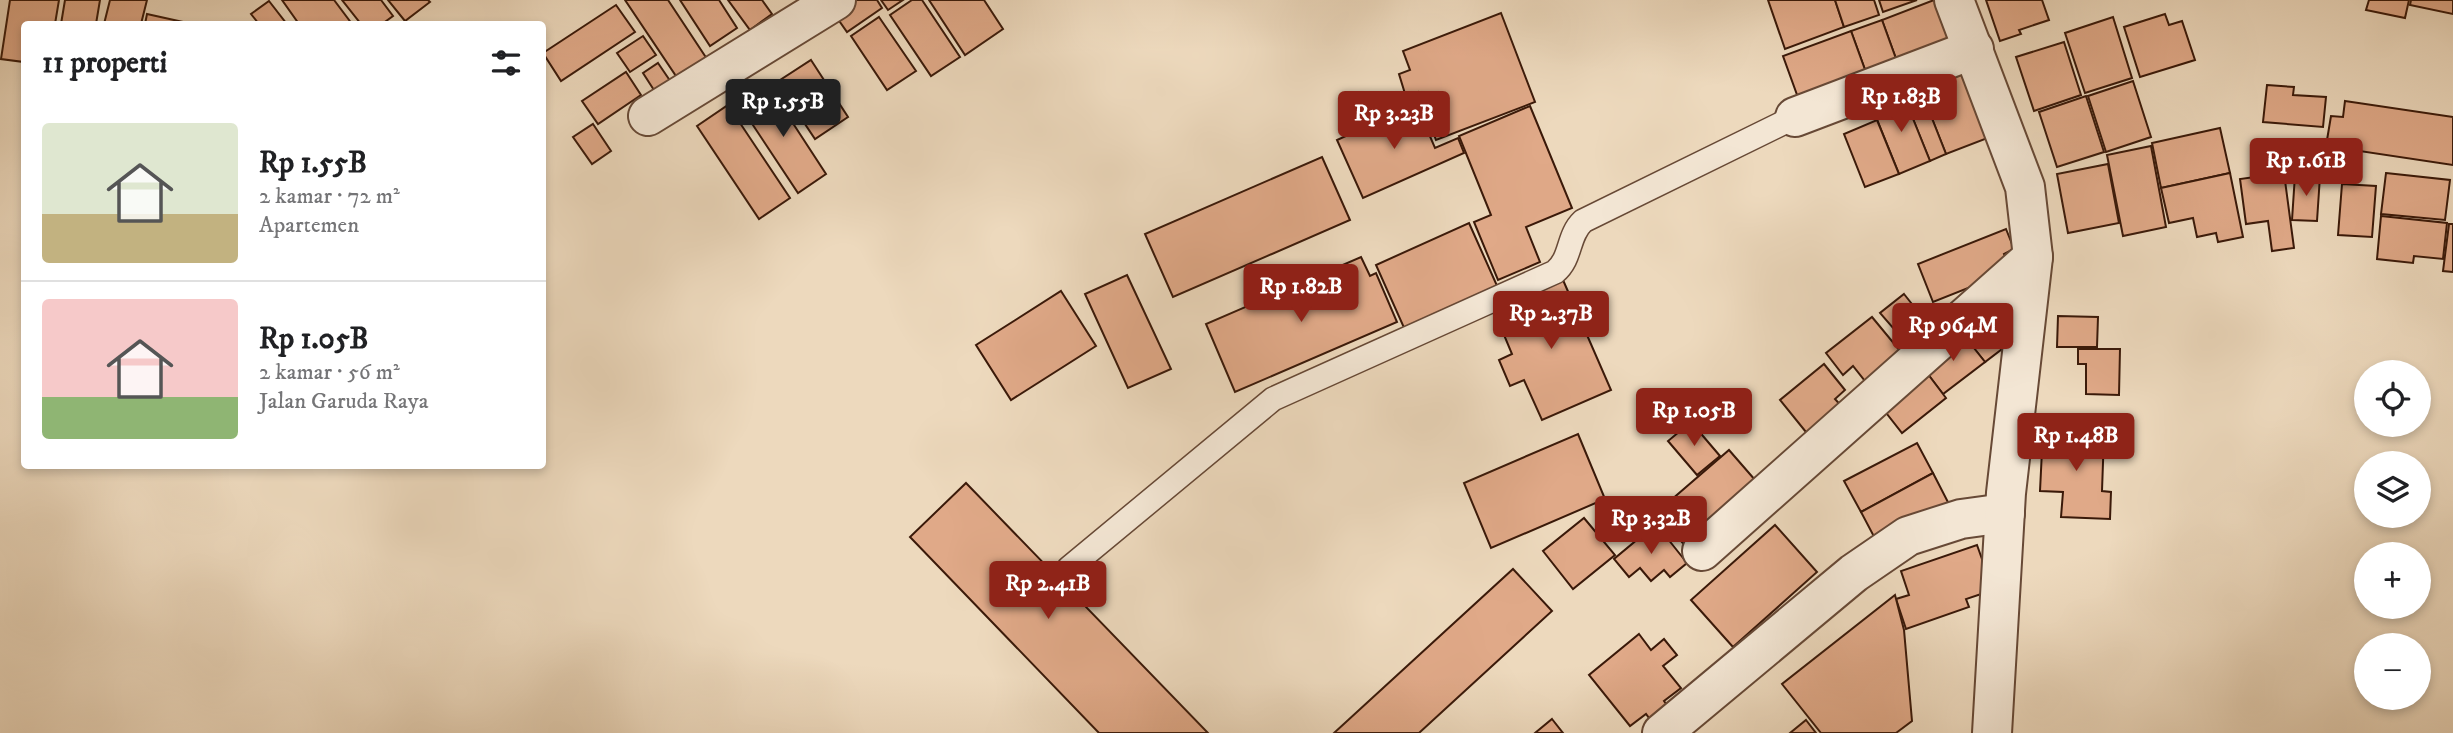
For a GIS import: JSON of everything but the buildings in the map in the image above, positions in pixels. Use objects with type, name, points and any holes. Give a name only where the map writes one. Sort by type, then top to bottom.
[{"type":"street","points":[[648,116],[836,0]]},
{"type":"street","points":[[1954,0],[2025,187],[2033,257],[2005,513],[1993,733]]},
{"type":"street","points":[[1795,117],[1974,49]]},
{"type":"street","points":[[1702,551],[2033,257]]},
{"type":"street","points":[[1662,733],[1854,573],[1908,536],[1961,519],[2005,513]]},
{"type":"lane","points":[[1069,568],[1273,399],[1555,272],[1563,266],[1575,228],[1583,221],[1795,117]]}]
